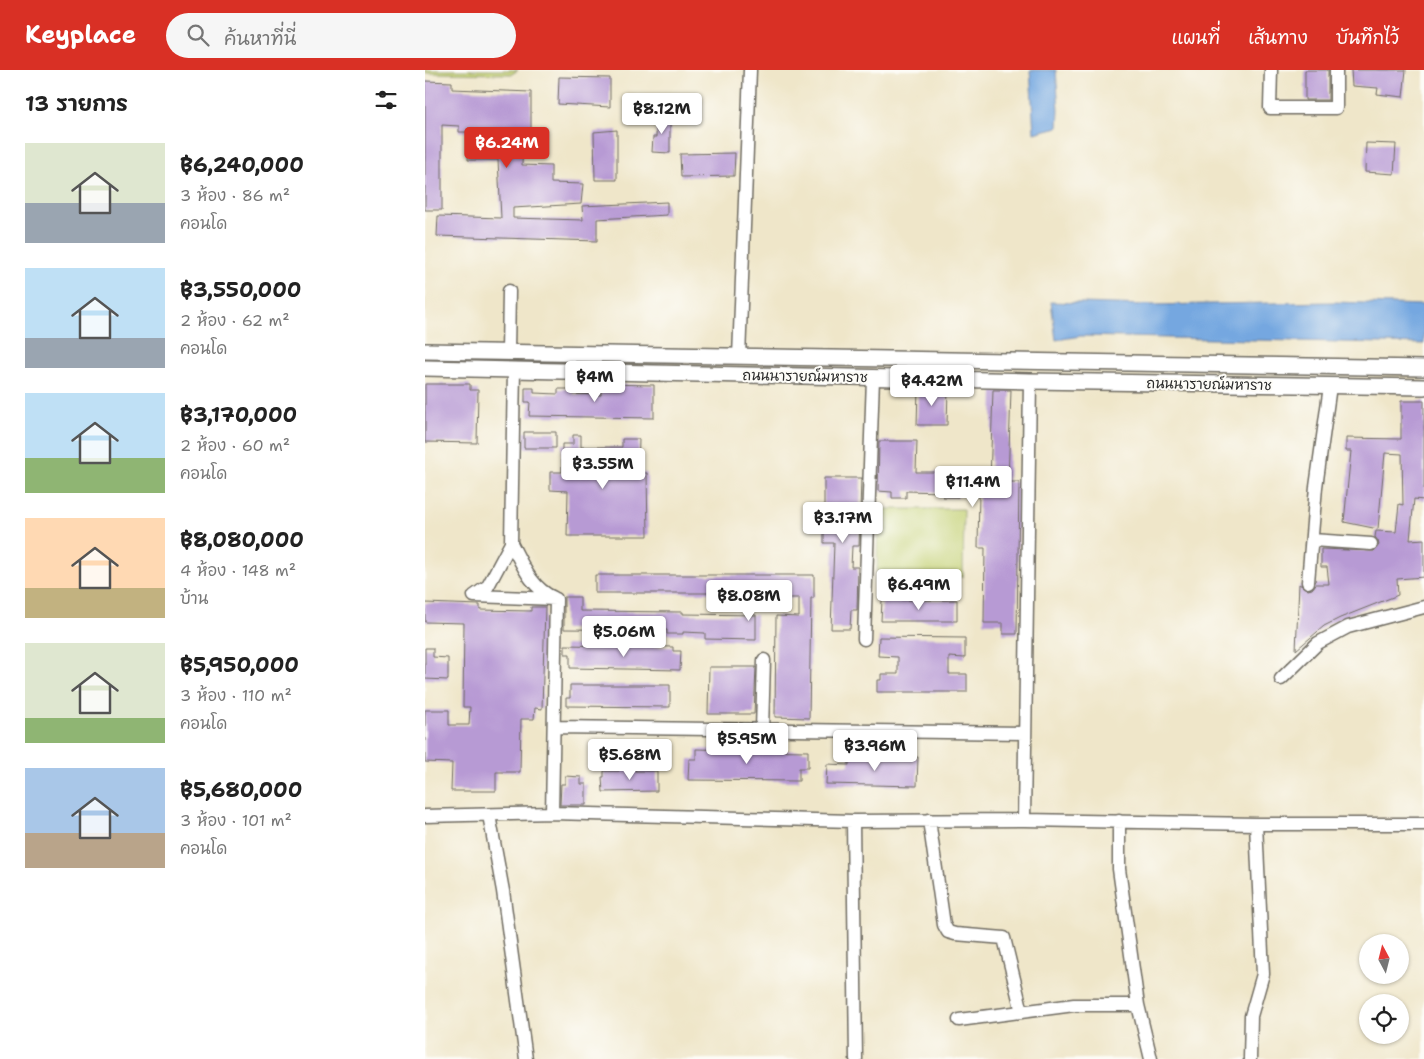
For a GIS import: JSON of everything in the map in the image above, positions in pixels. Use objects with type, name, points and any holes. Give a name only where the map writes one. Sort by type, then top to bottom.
[{"type":"main road","name":"ถนนนารายณ์มหาราช","points":[[425,351],[1424,368]]},
{"type":"main road","name":"ถนนนารายณ์มหาราช","points":[[425,368],[1424,387]]},
{"type":"street","points":[[739,357],[749,70]]},
{"type":"street","points":[[1271,70],[1270,108],[1336,108],[1336,70]]},
{"type":"street","points":[[508,353],[509,292]]},
{"type":"street","points":[[514,370],[511,543],[488,586],[474,596],[556,599]]},
{"type":"street","points":[[864,639],[873,378]]},
{"type":"street","points":[[1024,820],[1030,381]]},
{"type":"street","points":[[1308,582],[1316,487],[1331,386]]},
{"type":"street","points":[[1312,540],[1371,544]]},
{"type":"street","points":[[511,543],[533,584],[544,594],[556,599]]},
{"type":"street","points":[[552,813],[556,599]]},
{"type":"street","points":[[1281,679],[1318,643],[1348,627],[1424,607]]},
{"type":"street","points":[[763,730],[764,660]]},
{"type":"street","points":[[554,727],[1024,733]]},
{"type":"street","points":[[425,816],[552,813],[853,821],[1024,820],[1255,824],[1424,824]]},
{"type":"street","points":[[489,815],[503,891],[526,1059]]},
{"type":"street","points":[[929,820],[943,925],[948,932],[955,934],[1004,938],[1022,1012]]},
{"type":"street","points":[[853,821],[856,1059]]},
{"type":"street","points":[[1119,822],[1119,869],[1138,1005],[1151,1059]]},
{"type":"street","points":[[1251,1059],[1251,1016],[1263,974],[1255,824]]},
{"type":"street","points":[[959,1020],[1074,1005],[1138,1005]]},
{"type":"green space","points":[[425,70],[518,70],[512,74],[425,73]]},
{"type":"green space","points":[[878,509],[964,509],[963,577],[877,576]]},
{"type":"water","points":[[1030,70],[1056,70],[1059,110],[1058,127],[1034,133]]},
{"type":"water","points":[[1051,302],[1146,305],[1334,302],[1424,305],[1424,344],[1081,336],[1056,340]]},
{"type":"building","points":[[1305,70],[1328,70],[1328,100],[1305,100]]},
{"type":"building","points":[[1351,70],[1406,70],[1403,97],[1377,94],[1378,88],[1352,86]]},
{"type":"building","points":[[559,77],[610,78],[610,107],[558,104]]},
{"type":"building","points":[[425,81],[452,82],[452,89],[531,92],[531,134],[523,134],[522,165],[551,166],[551,183],[583,184],[581,204],[513,208],[513,218],[583,220],[582,206],[667,202],[667,215],[597,219],[597,241],[437,236],[438,216],[501,218],[498,160],[468,160],[469,132],[459,132],[459,126],[442,125],[442,210],[425,210]]},
{"type":"building","points":[[657,115],[670,116],[670,153],[652,152],[653,137],[656,137]]},
{"type":"building","points":[[617,130],[617,180],[595,180],[594,132]]},
{"type":"building","points":[[1366,143],[1396,144],[1394,174],[1365,172]]},
{"type":"building","points":[[735,153],[734,176],[681,177],[680,154]]},
{"type":"building","points":[[425,384],[470,384],[470,390],[478,390],[477,443],[425,442]]},
{"type":"building","points":[[601,384],[654,385],[654,418],[529,416],[530,402],[525,402],[525,388],[534,388],[534,393],[558,394],[558,389],[573,389],[573,394],[601,395]]},
{"type":"building","points":[[918,388],[948,389],[947,425],[917,425]]},
{"type":"building","points":[[993,390],[1011,390],[1008,482],[1019,482],[1017,634],[1003,634],[1003,623],[984,623],[985,548],[978,548],[979,492],[958,492],[958,497],[943,497],[943,492],[906,491],[906,498],[892,498],[892,492],[878,491],[879,441],[917,441],[916,472],[975,472],[975,481],[990,481]]},
{"type":"building","points":[[1401,401],[1424,401],[1424,500],[1414,499],[1410,540],[1424,539],[1424,577],[1397,579],[1398,595],[1324,626],[1296,650],[1299,584],[1308,590],[1312,589],[1316,584],[1329,584],[1327,567],[1321,567],[1321,549],[1374,551],[1379,545],[1375,537],[1376,531],[1396,532],[1399,504],[1403,505],[1402,454],[1385,453],[1378,529],[1344,522],[1351,451],[1346,451],[1346,438],[1401,439]]},
{"type":"building","points":[[524,432],[556,432],[556,448],[524,448]]},
{"type":"building","points":[[573,435],[581,435],[581,447],[622,447],[622,439],[639,439],[638,473],[647,473],[648,536],[567,536],[568,491],[550,490],[550,472],[562,472],[562,444],[573,444]]},
{"type":"building","points":[[824,478],[861,478],[859,546],[852,546],[851,567],[858,567],[857,610],[851,610],[850,629],[831,629],[834,543],[824,543]]},
{"type":"building","points":[[595,575],[814,575],[814,598],[811,598],[809,718],[775,717],[776,616],[799,617],[799,598],[780,598],[780,593],[595,593]]},
{"type":"building","points":[[564,597],[580,597],[580,611],[756,615],[756,640],[705,639],[705,633],[683,632],[683,634],[667,634],[667,630],[564,629]]},
{"type":"building","points":[[882,600],[957,600],[957,621],[881,621]]},
{"type":"building","points":[[425,603],[480,605],[480,610],[531,611],[531,607],[545,607],[542,709],[535,708],[534,719],[521,719],[520,772],[496,772],[496,791],[451,791],[452,763],[425,762],[425,710],[449,710],[449,725],[469,725],[470,707],[463,707],[464,623],[425,622]]},
{"type":"building","points":[[879,637],[965,638],[965,658],[949,657],[949,674],[967,674],[967,692],[877,692],[877,680],[881,680],[881,674],[898,674],[898,657],[878,656]]},
{"type":"building","points":[[565,645],[673,647],[673,651],[681,651],[680,670],[570,668],[570,654],[565,654]]},
{"type":"building","points":[[425,648],[433,648],[433,657],[448,658],[448,680],[425,679]]},
{"type":"building","points":[[709,667],[756,667],[754,714],[708,714]]},
{"type":"building","points":[[570,685],[670,685],[670,707],[566,706],[566,698],[570,698]]},
{"type":"building","points":[[732,740],[743,740],[743,750],[808,751],[808,768],[799,768],[799,781],[688,780],[689,759],[696,759],[696,749],[732,750]]},
{"type":"building","points":[[849,756],[918,757],[917,786],[826,784],[827,764],[849,765]]},
{"type":"building","points":[[635,766],[635,771],[657,771],[657,791],[603,792],[602,777],[604,777],[604,771],[619,771],[619,767]]},
{"type":"building","points":[[565,776],[581,777],[581,784],[586,784],[586,805],[560,805],[561,784],[565,784]]}]
